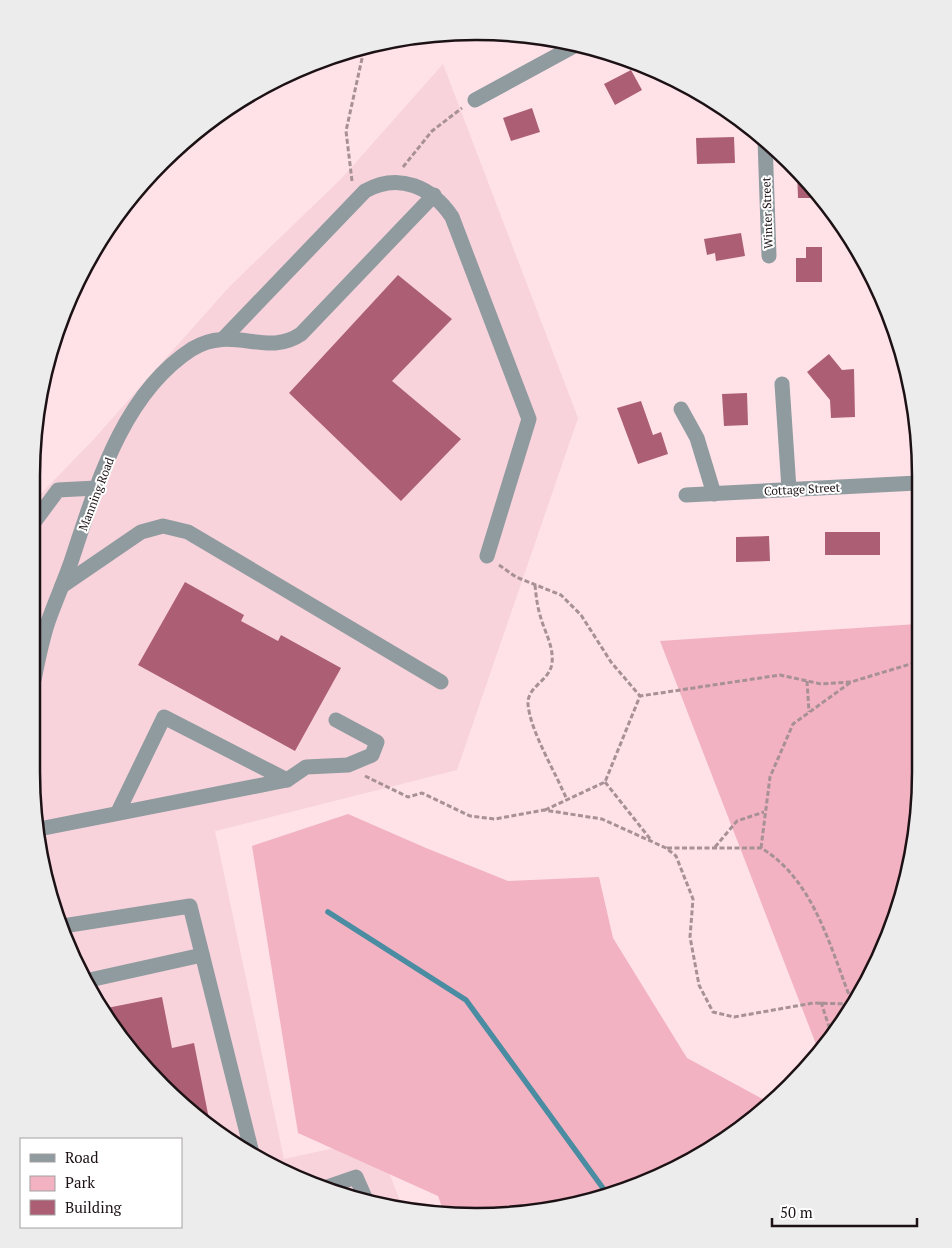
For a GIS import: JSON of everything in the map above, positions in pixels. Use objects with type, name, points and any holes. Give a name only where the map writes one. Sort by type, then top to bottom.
[{"type":"street","points":[[475,100],[568,50]]},
{"type":"street","name":"Winter Street","points":[[765,150],[769,256]]},
{"type":"street","points":[[224,338],[354,201],[377,184],[392,181],[416,186],[434,195],[452,217],[530,418],[487,556]]},
{"type":"street","points":[[224,338],[274,344],[293,340],[434,195]]},
{"type":"street","name":"Manning Road","points":[[40,660],[48,623],[96,488],[129,419],[148,389],[177,360],[193,349],[224,338]]},
{"type":"street","points":[[782,384],[789,489]]},
{"type":"street","points":[[682,409],[697,438],[714,494]]},
{"type":"street","name":"Cottage Street","points":[[686,495],[912,483]]},
{"type":"street","points":[[40,514],[58,490],[96,488]]},
{"type":"street","points":[[62,586],[141,532],[162,526],[188,532],[441,682]]},
{"type":"street","points":[[118,812],[164,717],[287,780]]},
{"type":"street","points":[[44,829],[118,812],[287,780],[306,767],[348,765],[372,755],[376,742],[336,720]]},
{"type":"street","points":[[68,925],[190,906],[250,1145]]},
{"type":"street","points":[[92,979],[202,955]]},
{"type":"street","points":[[334,1184],[356,1177],[363,1193]]},
{"type":"path","points":[[354,201],[346,131],[363,55]]},
{"type":"path","points":[[392,181],[432,131],[452,113]]},
{"type":"path","points":[[487,556],[516,577],[561,595],[581,615],[611,662],[640,696]]},
{"type":"path","points":[[535,585],[540,614],[551,649],[552,664],[547,678],[532,690],[528,703],[536,735],[556,773],[567,800]]},
{"type":"path","points":[[640,696],[780,675],[821,684],[851,682],[912,664]]},
{"type":"path","points":[[807,681],[809,712]]},
{"type":"path","points":[[761,848],[764,812],[770,777],[793,724],[851,682]]},
{"type":"path","points":[[348,765],[408,797],[422,793],[470,816],[495,819],[544,810],[605,782],[640,696]]},
{"type":"path","points":[[605,782],[652,841]]},
{"type":"path","points":[[544,810],[602,819],[652,841],[676,856],[694,899],[690,938],[699,985],[713,1012],[734,1017],[821,1002],[845,1004]]},
{"type":"path","points":[[715,847],[737,821],[764,812]]},
{"type":"path","points":[[666,848],[761,848],[786,869],[806,894],[823,926],[850,997]]},
{"type":"path","points":[[821,1002],[829,1027]]},
{"type":"shaded area","points":[[443,64],[578,418],[457,770],[215,831],[284,1159],[376,1139],[400,1201],[336,1185],[309,1175],[258,1150],[234,1135],[189,1100],[148,1059],[113,1014],[98,990],[73,939],[63,912],[48,857],[41,801],[40,495],[93,440],[230,286],[342,178]]},
{"type":"green space","points":[[912,624],[912,772],[911,801],[904,857],[889,912],[867,965],[839,1014],[816,1044],[660,641]]},
{"type":"green space","points":[[348,814],[508,881],[599,877],[613,938],[687,1058],[764,1099],[718,1135],[694,1150],[643,1175],[616,1185],[561,1200],[533,1204],[476,1208],[442,1206],[438,1196],[298,1133],[252,846]]},
{"type":"building","points":[[631,70],[642,90],[615,105],[604,84]]},
{"type":"building","points":[[532,108],[540,132],[511,141],[503,118]]},
{"type":"building","points":[[734,137],[735,163],[697,164],[696,138]]},
{"type":"building","points":[[797,182],[811,198],[798,198]]},
{"type":"building","points":[[741,233],[745,256],[716,261],[715,253],[707,255],[704,239]]},
{"type":"building","points":[[806,247],[822,247],[822,282],[796,282],[796,258],[806,258]]},
{"type":"building","points":[[398,275],[452,319],[392,381],[461,439],[401,501],[289,393]]},
{"type":"building","points":[[829,354],[842,370],[854,369],[855,417],[831,418],[830,400],[807,372]]},
{"type":"building","points":[[747,393],[748,425],[724,426],[722,394]]},
{"type":"building","points":[[641,401],[653,435],[661,432],[668,454],[638,464],[617,408]]},
{"type":"building","points":[[825,532],[880,532],[880,555],[825,555]]},
{"type":"building","points":[[769,536],[770,561],[736,562],[736,537]]},
{"type":"building","points":[[185,582],[244,615],[241,621],[278,641],[281,635],[341,668],[295,751],[138,665]]},
{"type":"building","points":[[162,997],[172,1048],[194,1043],[208,1116],[189,1100],[148,1059],[109,1008]]},
{"type":"waterway","points":[[328,912],[466,1000],[603,1189]]}]
